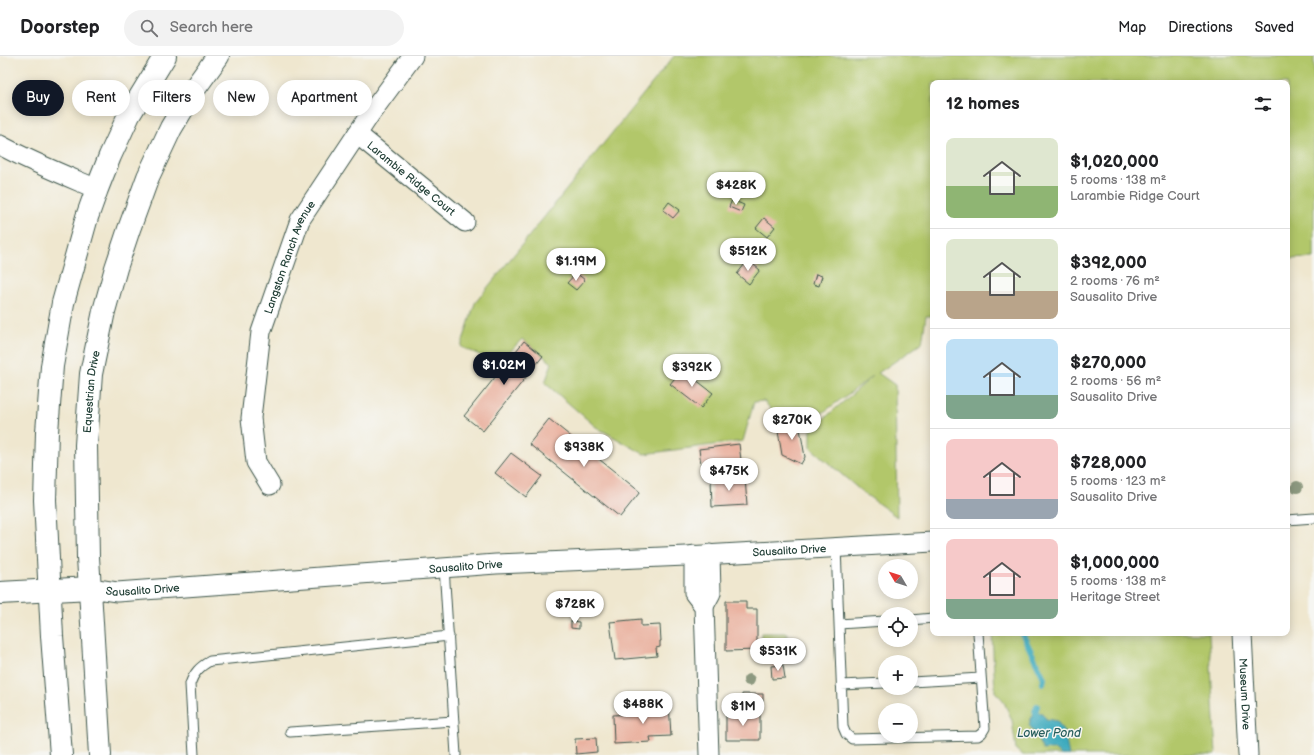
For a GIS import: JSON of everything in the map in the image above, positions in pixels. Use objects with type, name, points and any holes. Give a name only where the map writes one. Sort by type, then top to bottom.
[{"type":"street","points":[[61,755],[52,636],[51,590],[45,500],[47,432],[52,366],[63,304],[85,224],[97,189],[110,156],[130,115],[165,56]]},
{"type":"street","name":"Equestrian Drive","points":[[100,755],[87,550],[86,445],[91,374],[104,311],[116,268],[148,177],[171,128],[195,88],[218,56]]},
{"type":"street","name":"Langston Ranch Avenue","points":[[270,485],[256,462],[251,418],[261,332],[300,220],[357,134],[413,56]]},
{"type":"street","name":"Larambie Ridge Court","points":[[357,134],[465,222]]},
{"type":"street","points":[[0,144],[20,156],[97,189]]},
{"type":"street","name":"Sausalito Drive","points":[[0,593],[90,588],[117,592],[444,567],[930,542]]},
{"type":"street","points":[[702,554],[694,594],[704,606],[709,755]]},
{"type":"street","name":"Museum Drive","points":[[1242,636],[1248,755]]},
{"type":"lane","points":[[1290,520],[1314,518]]},
{"type":"lane","points":[[836,547],[843,727],[846,734],[852,739],[978,736],[982,734],[985,728],[978,636]]},
{"type":"lane","points":[[444,567],[456,755]]},
{"type":"lane","points":[[918,619],[930,618]]},
{"type":"lane","points":[[839,624],[878,621]]},
{"type":"lane","points":[[194,755],[190,684],[194,674],[200,666],[210,661],[449,636]]},
{"type":"lane","points":[[918,682],[981,678]]},
{"type":"lane","points":[[841,685],[878,683]]},
{"type":"lane","points":[[290,732],[454,720]]},
{"type":"green space","points":[[674,56],[1314,56],[1314,258],[1290,259],[1290,80],[930,80],[930,316],[926,316],[922,343],[878,373],[895,385],[897,517],[861,491],[811,448],[811,430],[873,376],[803,427],[793,413],[773,412],[764,401],[754,402],[743,441],[644,454],[596,427],[545,383],[552,363],[522,339],[499,363],[461,347],[475,303]]},
{"type":"green space","points":[[761,633],[787,633],[787,648],[761,649]]},
{"type":"green space","points":[[992,636],[1209,636],[1216,755],[1023,755],[1016,750],[1012,720],[1003,700],[995,692]]},
{"type":"water","name":"Lower Pond","points":[[1035,712],[1042,713],[1046,719],[1057,721],[1064,732],[1069,755],[1061,755],[1053,749],[1043,750],[1029,725]]},
{"type":"building","points":[[732,200],[744,205],[741,212],[729,207]]},
{"type":"building","points":[[669,202],[680,210],[673,218],[663,210]]},
{"type":"building","points":[[764,218],[775,227],[767,237],[756,228]]},
{"type":"building","points":[[748,260],[760,270],[749,284],[737,274]]},
{"type":"building","points":[[576,273],[585,280],[576,290],[567,283]]},
{"type":"building","points":[[816,274],[822,276],[819,286],[813,284]]},
{"type":"building","points":[[524,341],[543,356],[483,431],[464,416]]},
{"type":"building","points":[[682,369],[713,393],[701,408],[670,384]]},
{"type":"building","points":[[793,417],[799,423],[805,457],[801,464],[782,455],[778,431]]},
{"type":"building","points":[[549,419],[640,492],[620,517],[529,444]]},
{"type":"building","points":[[739,444],[741,460],[701,465],[699,449]]},
{"type":"building","points":[[511,453],[542,476],[526,497],[495,473]]},
{"type":"building","points":[[745,477],[747,505],[712,507],[711,479]]},
{"type":"building","points":[[726,601],[746,601],[746,609],[757,609],[757,650],[726,651]]},
{"type":"building","points":[[641,619],[641,626],[660,625],[661,641],[660,647],[656,648],[657,656],[615,660],[610,622]]},
{"type":"building","points":[[571,621],[579,622],[579,629],[571,628]]},
{"type":"building","points":[[783,665],[785,678],[772,679],[771,666]]},
{"type":"building","points":[[742,694],[763,694],[763,701],[742,701]]},
{"type":"building","points":[[669,702],[671,736],[650,737],[651,742],[614,744],[613,715],[648,713],[647,703]]},
{"type":"building","points":[[726,714],[760,714],[760,740],[726,740]]},
{"type":"building","points":[[596,738],[597,752],[576,754],[575,739]]},
{"type":"waterway","points":[[1023,636],[1044,678],[1043,683]]},
{"type":"waterway","points":[[1037,706],[1035,712],[1040,718]]}]
